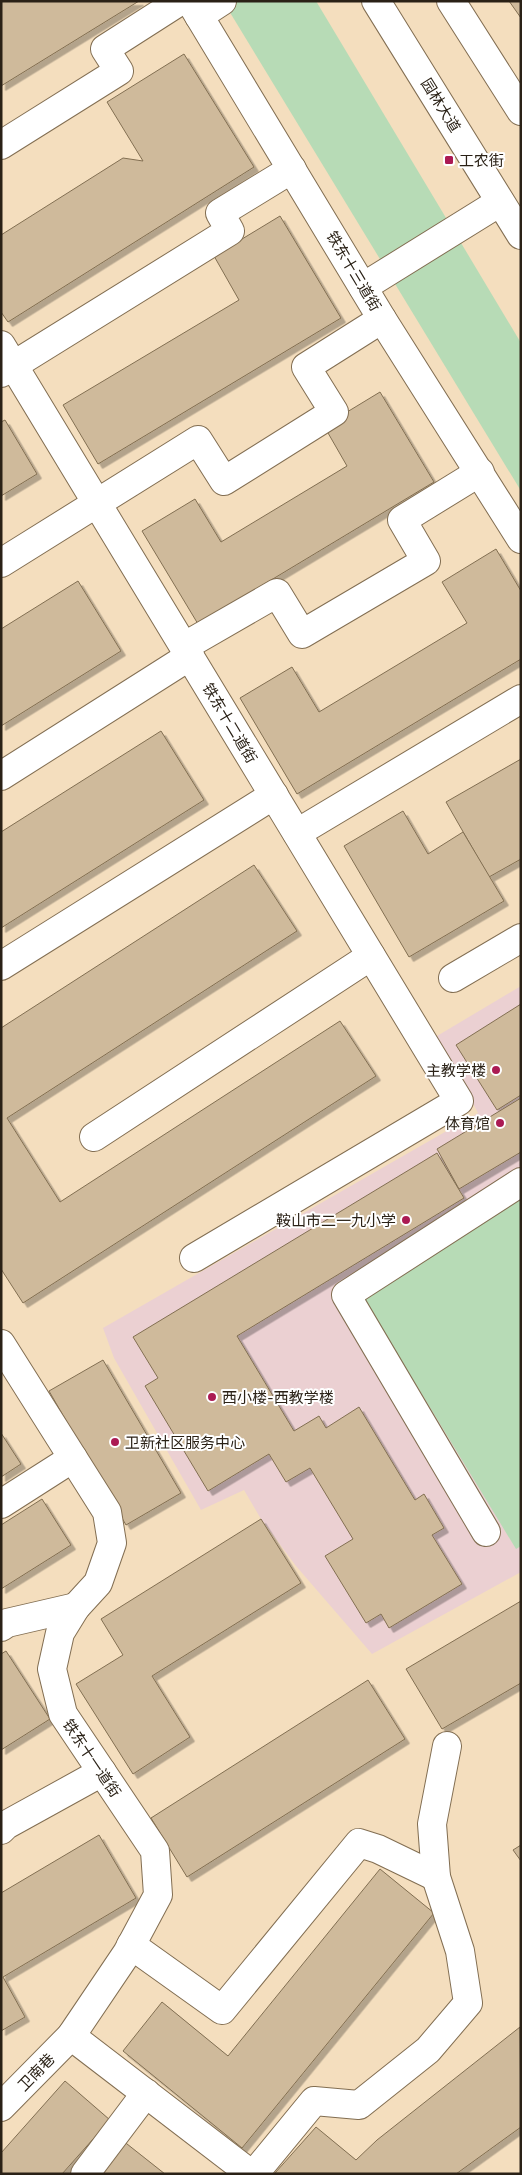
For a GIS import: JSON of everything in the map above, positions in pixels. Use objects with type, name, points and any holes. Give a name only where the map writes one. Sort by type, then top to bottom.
[{"type":"street","points":[[1,145],[119,71],[105,48],[190,6],[222,1]]},
{"type":"street","name":"园林大道","points":[[376,1],[521,235]]},
{"type":"street","points":[[451,1],[521,111]]},
{"type":"street","name":"铁东十三道街","points":[[190,6],[292,169],[382,319],[521,539]]},
{"type":"street","points":[[5,361],[230,231],[220,213],[292,169]]},
{"type":"street","points":[[363,287],[500,202]]},
{"type":"street","points":[[1,563],[198,440],[224,481],[334,412],[306,367],[382,319]]},
{"type":"street","name":"铁东十二道街","points":[[5,361],[97,503],[459,1101],[194,1258]]},
{"type":"street","points":[[1,776],[277,593],[302,634],[426,561],[402,520],[480,472]]},
{"type":"street","points":[[297,833],[521,699]]},
{"type":"street","points":[[1,966],[274,795]]},
{"type":"street","points":[[453,978],[521,938]]},
{"type":"street","points":[[94,1137],[371,956]]},
{"type":"street","points":[[486,1532],[346,1294],[521,1182]]},
{"type":"street","name":"铁东十一道街","points":[[1,1344],[107,1512],[112,1544],[98,1583],[76,1607],[60,1633],[52,1669],[63,1714],[155,1851],[158,1895],[131,1945],[71,2036]]},
{"type":"street","points":[[1,1504],[73,1458]]},
{"type":"street","points":[[1,1627],[7,1623],[76,1607]]},
{"type":"street","points":[[71,2036],[252,2174],[314,2101],[359,2105],[428,2050],[468,2003],[460,1950],[436,1877],[432,1824],[447,1746]]},
{"type":"street","points":[[1,1830],[6,1825],[102,1772]]},
{"type":"street","points":[[131,1945],[222,2010],[359,1843],[378,1849],[436,1877]]},
{"type":"street","name":"卫南巷","points":[[1,2107],[71,2036]]},
{"type":"street","points":[[85,2174],[146,2093]]},
{"type":"shaded area","name":"鞍山市二一九小学","points":[[521,986],[521,1572],[372,1654],[296,1566],[261,1519],[244,1490],[201,1510],[114,1358],[103,1328],[478,1113],[437,1036]]},
{"type":"green space","points":[[223,1],[316,1],[521,343],[521,491]]},
{"type":"green space","points":[[521,1194],[521,1546],[516,1549],[361,1294]]},
{"type":"building","points":[[1,1],[139,1],[1,86]]},
{"type":"building","points":[[509,1],[521,1],[521,18]]},
{"type":"building","points":[[184,54],[254,167],[8,322],[1,312],[1,235],[123,158],[143,161],[107,102]]},
{"type":"building","points":[[280,216],[341,318],[98,464],[63,405],[239,300],[214,256]]},
{"type":"building","points":[[380,392],[434,482],[198,624],[142,531],[195,499],[221,542],[347,466],[324,426]]},
{"type":"building","points":[[5,420],[37,474],[1,496],[1,422]]},
{"type":"building","points":[[496,549],[521,591],[521,659],[297,794],[240,698],[292,667],[319,712],[467,623],[442,582]]},
{"type":"building","points":[[78,581],[121,651],[1,726],[1,629]]},
{"type":"building","points":[[161,731],[204,800],[1,928],[1,832]]},
{"type":"building","points":[[521,759],[521,859],[489,877],[446,802]]},
{"type":"building","points":[[403,811],[428,854],[463,832],[504,901],[409,957],[344,846]]},
{"type":"building","points":[[254,865],[297,931],[7,1118],[60,1202],[340,1021],[376,1076],[23,1303],[1,1269],[1,1028]]},
{"type":"building","name":"主教学楼","points":[[521,1004],[521,1095],[497,1110],[456,1045]]},
{"type":"building","name":"体育馆","points":[[521,1098],[521,1152],[459,1189],[437,1149]]},
{"type":"building","name":"西小楼-西教学楼","points":[[437,1153],[464,1198],[237,1336],[294,1431],[319,1416],[326,1428],[359,1407],[415,1500],[424,1494],[444,1528],[432,1535],[462,1584],[389,1628],[381,1614],[366,1623],[325,1556],[353,1539],[310,1468],[286,1482],[269,1454],[208,1491],[145,1386],[158,1378],[133,1337]]},
{"type":"building","name":"卫新社区服务中心","points":[[103,1360],[181,1493],[126,1525],[49,1391]]},
{"type":"building","points":[[1,1433],[21,1464],[1,1477]]},
{"type":"building","points":[[42,1499],[71,1545],[1,1589],[1,1525]]},
{"type":"building","points":[[261,1519],[301,1583],[152,1676],[190,1737],[133,1774],[76,1684],[123,1655],[101,1619]]},
{"type":"building","points":[[521,1601],[521,1683],[442,1729],[406,1669]]},
{"type":"building","points":[[6,1651],[50,1719],[1,1750],[1,1654]]},
{"type":"building","points":[[368,1680],[405,1739],[187,1877],[151,1818]]},
{"type":"building","points":[[99,1835],[136,1898],[3,1977],[25,2017],[1,2031],[1,1893]]},
{"type":"building","points":[[521,1845],[521,1861],[513,1850]]},
{"type":"building","points":[[380,1869],[434,1913],[242,2148],[123,2051],[162,2002],[228,2056]]},
{"type":"building","points":[[520,2027],[521,2127],[456,2174],[275,2173],[316,2127],[356,2160],[377,2140]]},
{"type":"building","points":[[65,2081],[110,2120],[62,2174],[1,2174],[1,2153]]},
{"type":"building","points":[[122,2140],[165,2174],[96,2174]]},
{"type":"place","name":"工农街","points":[[449,160]]},
{"type":"place","name":"主教学楼","points":[[496,1070]]},
{"type":"place","name":"体育馆","points":[[500,1123]]},
{"type":"place","name":"鞍山市二一九小学","points":[[406,1220]]},
{"type":"place","name":"西小楼-西教学楼","points":[[212,1397]]},
{"type":"place","name":"卫新社区服务中心","points":[[115,1442]]}]
